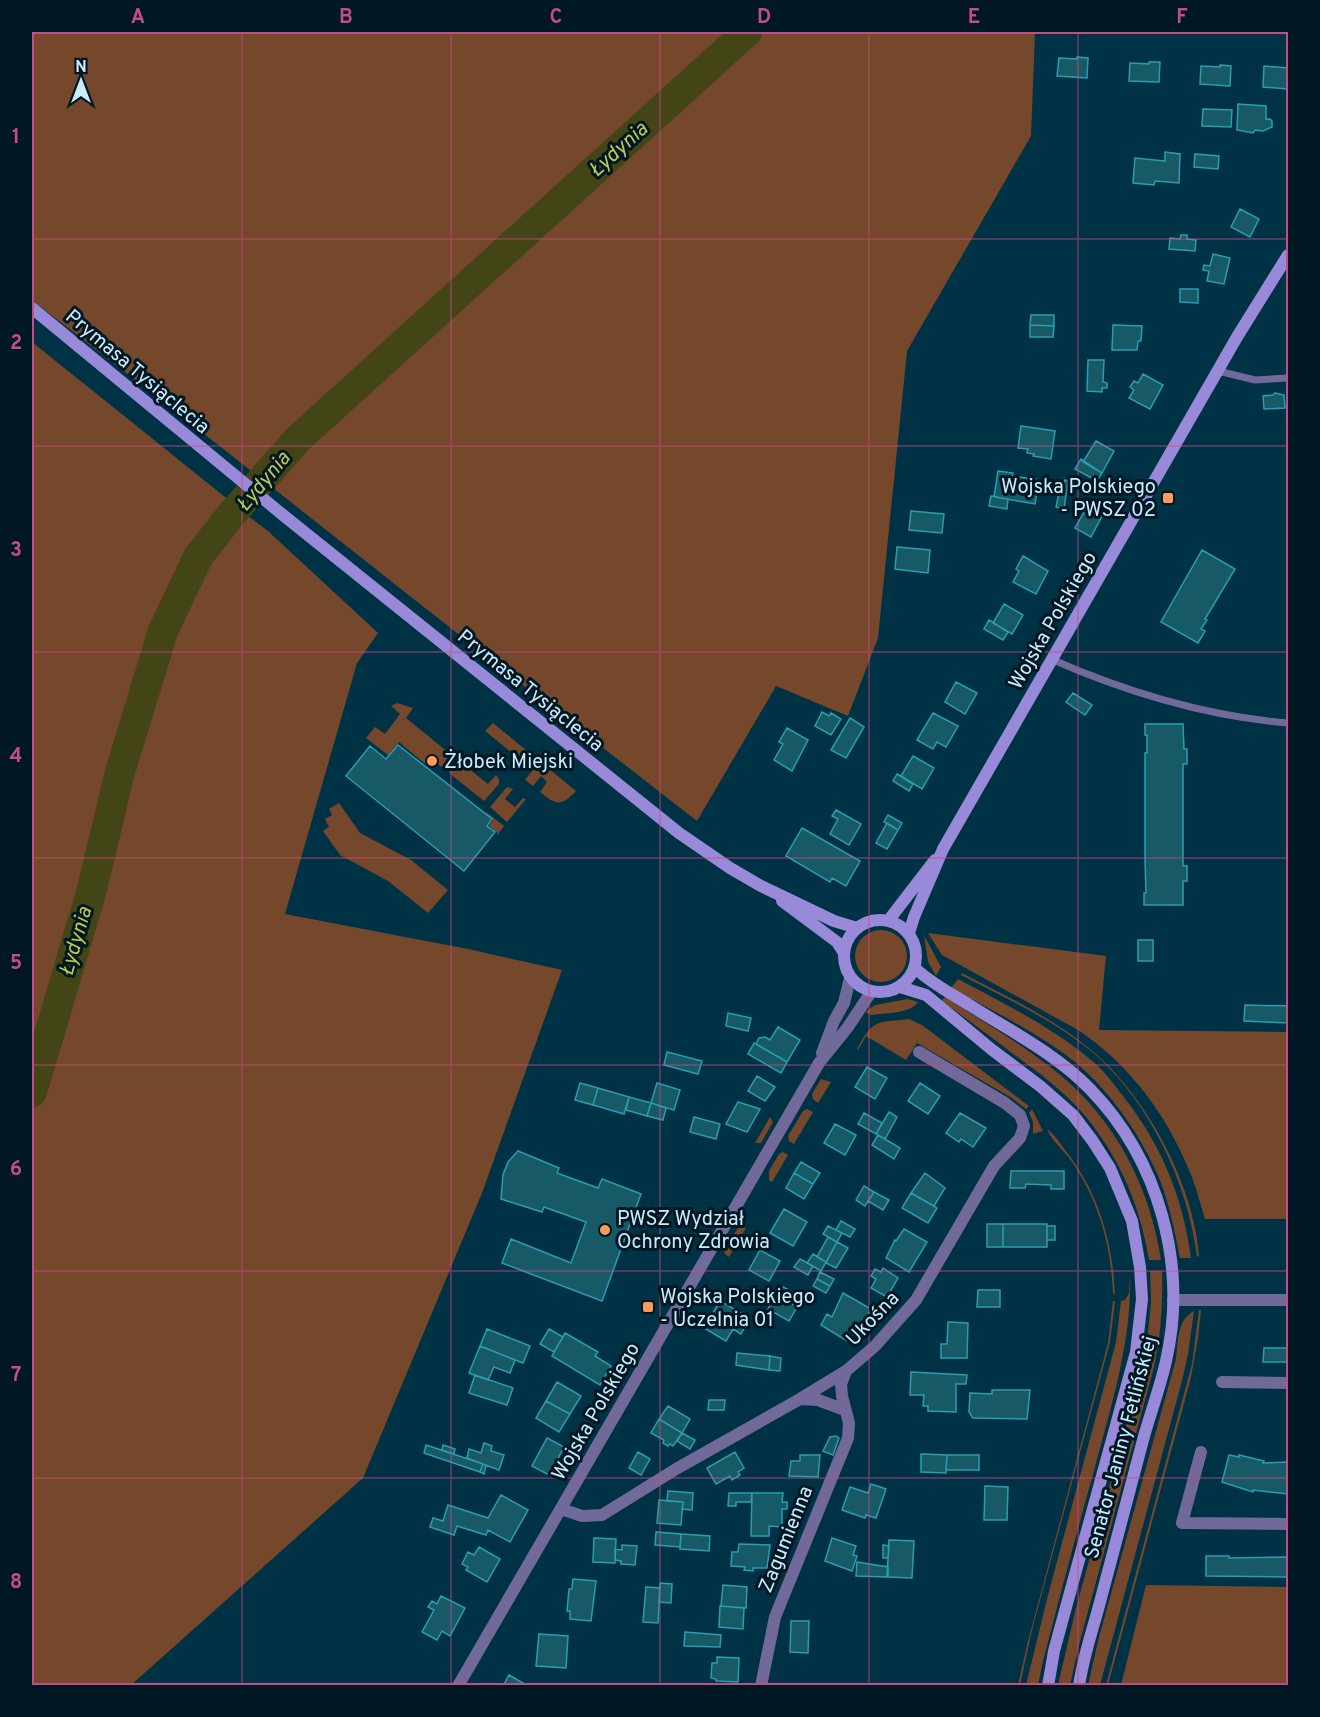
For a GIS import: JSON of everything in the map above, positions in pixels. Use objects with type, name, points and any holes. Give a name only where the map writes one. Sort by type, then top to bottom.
[{"type":"main road","name":"Wojska Polskiego","points":[[909,933],[943,849],[1237,337],[1288,255]]},
{"type":"main road","name":"Prymasa Tysiąclecia","points":[[32,308],[220,464],[670,827],[761,886],[834,921],[857,928]]},
{"type":"main road","name":"Wojska Polskiego","points":[[888,921],[943,849]]},
{"type":"main road","name":"Prymasa Tysiąclecia","points":[[761,886],[837,942],[844,953]]},
{"type":"main road","points":[[870,921],[888,921],[897,923],[909,933],[915,947],[915,968],[908,980],[900,987],[888,992],[871,992],[850,978],[845,966],[844,953],[848,939],[857,928],[870,921]]},
{"type":"main road","name":"Senator Janiny Fetlińskiej","points":[[915,968],[933,983],[1049,1055],[1073,1073],[1105,1106],[1138,1156],[1156,1195],[1168,1236],[1173,1300],[1166,1361],[1099,1604],[1079,1686]]},
{"type":"main road","name":"Senator Janiny Fetlińskiej","points":[[900,987],[926,995],[1073,1115],[1110,1168],[1126,1203],[1136,1240],[1142,1299],[1136,1352],[1054,1651],[1048,1686]]},
{"type":"street","name":"Wojska Polskiego","points":[[819,1063],[834,1020],[844,1003],[850,978]]},
{"type":"street","name":"Wojska Polskiego","points":[[458,1686],[819,1063],[848,1027],[871,992]]},
{"type":"street","name":"Ukośna","points":[[561,1509],[582,1515],[602,1515],[676,1468],[800,1399],[846,1371],[874,1346],[916,1300],[994,1166],[1020,1138],[1024,1126],[1020,1115],[1005,1103],[919,1052]]},
{"type":"street","points":[[1173,1300],[1288,1300]]},
{"type":"street","name":"Zagumienna","points":[[761,1686],[775,1617],[848,1438],[849,1423],[841,1384],[846,1371]]},
{"type":"street","points":[[1222,1382],[1288,1383]]},
{"type":"street","points":[[800,1399],[818,1400],[845,1410]]},
{"type":"street","points":[[1201,1452],[1182,1523],[1288,1524]]},
{"type":"lane","points":[[1218,371],[1255,380],[1288,378]]},
{"type":"lane","points":[[1052,659],[1092,677],[1173,704],[1255,720],[1288,723]]},
{"type":"shaded area","points":[[32,32],[1035,32],[1031,136],[907,351],[878,638],[848,716],[776,686],[697,821],[32,300]]},
{"type":"shaded area","points":[[32,342],[235,505],[230,515],[240,510],[268,531],[378,633],[357,663],[285,914],[468,949],[562,970],[482,1193],[363,1478],[131,1685],[32,1685]]},
{"type":"shaded area","points":[[397,703],[413,708],[406,718],[454,757],[445,769],[435,762],[430,768],[399,742],[389,756],[366,738],[375,727],[385,734],[400,714],[391,706]]},
{"type":"shaded area","points":[[493,723],[576,791],[562,802],[554,802],[540,792],[547,782],[541,776],[533,786],[525,780],[533,770],[485,731]]},
{"type":"shaded area","points":[[459,761],[488,784],[496,775],[499,779],[499,784],[484,801],[449,773]]},
{"type":"shaded area","points":[[507,787],[513,789],[505,799],[515,807],[523,798],[526,799],[507,822],[490,807]]},
{"type":"shaded area","points":[[339,803],[360,833],[411,860],[448,890],[428,913],[388,881],[340,855],[323,831],[329,827],[325,819],[332,815],[329,809]]},
{"type":"shaded area","points":[[486,812],[504,826],[497,835],[497,832],[489,826],[493,820]]},
{"type":"shaded area","points":[[881,930],[895,934],[903,942],[907,956],[903,970],[895,978],[881,982],[867,978],[859,970],[855,956],[859,942],[867,934]]},
{"type":"shaded area","points":[[928,933],[1106,956],[1099,1030],[1288,1032],[1288,1219],[1205,1219],[1194,1182],[1169,1129],[1144,1092],[1114,1058],[1078,1030],[942,955]]},
{"type":"shaded area","points":[[924,935],[941,967],[936,976],[928,962]]},
{"type":"shaded area","points":[[962,973],[1029,1008],[1076,1038],[1111,1069],[1130,1091],[1148,1116],[1164,1143],[1177,1171],[1188,1200],[1199,1256],[1197,1257],[1185,1200],[1175,1172],[1148,1118],[1131,1093],[1112,1071],[1076,1039],[1028,1010],[961,975]]},
{"type":"shaded area","points":[[958,979],[1059,1036],[1108,1076],[1137,1114],[1159,1152],[1176,1193],[1191,1258],[1180,1258],[1161,1183],[1134,1130],[1109,1096],[1066,1055],[1010,1020],[951,988]]},
{"type":"shaded area","points":[[945,997],[1046,1063],[1079,1092],[1097,1113],[1113,1134],[1139,1181],[1156,1233],[1161,1260],[1149,1260],[1130,1192],[1115,1160],[1088,1119],[1046,1079],[941,1001]]},
{"type":"shaded area","points":[[908,999],[918,1002],[909,1009],[897,1012],[871,1015],[865,1012],[875,1005]]},
{"type":"shaded area","points":[[909,1019],[922,1025],[1029,1106],[1026,1109],[1012,1098],[917,1043],[906,1060],[866,1036],[857,1049],[872,1027],[877,1024]]},
{"type":"shaded area","points":[[821,1079],[831,1082],[818,1103],[813,1099],[812,1094]]},
{"type":"shaded area","points":[[807,1109],[813,1112],[794,1144],[789,1141],[788,1136],[803,1111]]},
{"type":"shaded area","points":[[1032,1109],[1043,1131],[1033,1134],[1033,1122],[1029,1113]]},
{"type":"shaded area","points":[[770,1117],[773,1122],[761,1143],[755,1143]]},
{"type":"shaded area","points":[[1047,1129],[1077,1166],[1095,1200],[1111,1256],[1115,1295],[1107,1243],[1091,1196],[1075,1166]]},
{"type":"shaded area","points":[[783,1152],[788,1155],[772,1182],[769,1180],[769,1171],[779,1154]]},
{"type":"shaded area","points":[[738,1228],[746,1228],[729,1257],[724,1250]]},
{"type":"shaded area","points":[[1150,1271],[1162,1271],[1161,1319],[1154,1367],[1070,1685],[1058,1685],[1075,1612],[1146,1352],[1151,1302]]},
{"type":"shaded area","points":[[1130,1274],[1128,1323],[1114,1395],[1038,1685],[1026,1685],[1116,1342],[1121,1301],[1125,1300],[1129,1293]]},
{"type":"shaded area","points":[[1113,1301],[1115,1301],[1110,1342],[1032,1630],[1020,1685],[1018,1685],[1028,1641],[1108,1343]]},
{"type":"shaded area","points":[[1199,1310],[1201,1310],[1198,1338],[1191,1377],[1108,1685],[1106,1685],[1192,1364]]},
{"type":"shaded area","points":[[1194,1311],[1183,1377],[1100,1685],[1088,1685],[1099,1637],[1176,1359],[1179,1332],[1184,1320]]},
{"type":"shaded area","points":[[1146,1585],[1288,1587],[1288,1685],[1121,1685]]},
{"type":"building","points":[[1077,57],[1088,58],[1087,78],[1057,76],[1059,58],[1077,59]]},
{"type":"building","points":[[1149,62],[1160,62],[1159,82],[1129,81],[1130,63],[1149,64]]},
{"type":"building","points":[[1220,65],[1231,66],[1230,86],[1200,84],[1201,66],[1220,67]]},
{"type":"building","points":[[1264,66],[1288,68],[1288,89],[1263,87]]},
{"type":"building","points":[[1238,104],[1266,106],[1266,119],[1272,121],[1272,127],[1263,131],[1255,130],[1253,133],[1237,130]]},
{"type":"building","points":[[1203,109],[1232,110],[1231,127],[1202,126]]},
{"type":"building","points":[[1165,152],[1180,154],[1179,183],[1155,181],[1154,185],[1133,183],[1135,158],[1165,161]]},
{"type":"building","points":[[1195,154],[1219,156],[1218,169],[1194,167]]},
{"type":"building","points":[[1240,209],[1259,219],[1250,237],[1231,227]]},
{"type":"building","points":[[1181,235],[1187,235],[1187,239],[1196,240],[1195,251],[1169,249],[1170,238],[1180,239]]},
{"type":"building","points":[[1213,254],[1230,258],[1224,284],[1207,281],[1209,271],[1203,270],[1204,265],[1210,266]]},
{"type":"building","points":[[1180,289],[1198,289],[1198,303],[1180,302]]},
{"type":"building","points":[[1031,315],[1054,315],[1054,326],[1030,325]]},
{"type":"building","points":[[1030,325],[1054,326],[1053,337],[1030,337]]},
{"type":"building","points":[[1113,325],[1142,326],[1141,341],[1138,341],[1137,350],[1112,350]]},
{"type":"building","points":[[1088,360],[1104,360],[1103,382],[1107,383],[1107,388],[1102,388],[1102,392],[1087,391]]},
{"type":"building","points":[[1143,374],[1163,385],[1150,409],[1129,398],[1134,390],[1130,387],[1134,381],[1138,383]]},
{"type":"building","points":[[1275,393],[1284,395],[1285,408],[1264,409],[1263,396]]},
{"type":"building","points":[[1021,426],[1055,431],[1051,459],[1033,456],[1034,454],[1027,453],[1028,449],[1018,448]]},
{"type":"building","points":[[1096,441],[1114,451],[1102,473],[1083,462]]},
{"type":"building","points":[[1081,459],[1102,473],[1097,481],[1075,469]]},
{"type":"building","points":[[998,471],[1013,473],[1012,476],[1039,480],[1035,504],[994,497]]},
{"type":"building","points":[[1065,480],[1068,481],[1064,509],[1056,507],[1061,484],[1064,485]]},
{"type":"building","points":[[991,496],[1008,499],[1007,509],[989,506]]},
{"type":"building","points":[[1087,507],[1102,516],[1091,537],[1075,528]]},
{"type":"building","points":[[911,511],[944,514],[942,533],[909,530]]},
{"type":"building","points":[[897,547],[930,550],[928,573],[895,569]]},
{"type":"building","points":[[1202,550],[1235,569],[1205,619],[1207,620],[1201,629],[1205,631],[1198,643],[1161,622]]},
{"type":"building","points":[[1023,556],[1048,571],[1036,594],[1013,582],[1019,571],[1016,569]]},
{"type":"building","points":[[1004,604],[1023,615],[1012,634],[993,623]]},
{"type":"building","points":[[989,620],[1008,632],[1003,640],[984,629]]},
{"type":"building","points":[[956,682],[977,693],[965,714],[945,702]]},
{"type":"building","points":[[1073,693],[1092,705],[1085,715],[1066,702]]},
{"type":"building","points":[[822,712],[829,716],[831,713],[841,719],[831,735],[815,726]]},
{"type":"building","points":[[933,713],[958,726],[946,747],[937,742],[933,749],[917,740]]},
{"type":"building","points":[[850,718],[864,727],[846,758],[831,750]]},
{"type":"building","points":[[1145,724],[1183,724],[1187,764],[1183,764],[1183,866],[1187,866],[1187,881],[1183,881],[1183,905],[1144,905],[1144,893],[1146,893],[1145,753],[1147,753]]},
{"type":"building","points":[[787,728],[808,740],[792,771],[774,760],[783,744],[779,742]]},
{"type":"building","points":[[398,745],[492,819],[487,826],[495,832],[464,871],[346,776],[370,746],[386,759]]},
{"type":"building","points":[[913,756],[934,768],[922,789],[901,776]]},
{"type":"building","points":[[897,774],[913,784],[909,791],[893,781]]},
{"type":"building","points":[[836,810],[861,824],[849,845],[830,834],[838,819],[832,816]]},
{"type":"building","points":[[888,815],[902,823],[898,830],[884,822]]},
{"type":"building","points":[[887,823],[898,830],[887,849],[876,843]]},
{"type":"building","points":[[802,828],[860,861],[846,886],[832,878],[830,882],[786,856]]},
{"type":"building","points":[[1138,940],[1153,940],[1153,961],[1138,961]]},
{"type":"building","points":[[1245,1005],[1288,1006],[1288,1023],[1244,1021]]},
{"type":"building","points":[[728,1013],[751,1018],[748,1031],[726,1026]]},
{"type":"building","points":[[778,1027],[800,1040],[787,1062],[756,1044],[759,1038],[765,1037],[770,1040]]},
{"type":"building","points":[[754,1043],[787,1062],[781,1073],[748,1054]]},
{"type":"building","points":[[667,1052],[702,1061],[698,1074],[664,1065]]},
{"type":"building","points":[[867,1067],[887,1078],[875,1099],[855,1087]]},
{"type":"building","points":[[757,1076],[775,1087],[765,1101],[748,1091]]},
{"type":"building","points":[[580,1083],[598,1088],[593,1105],[575,1100]]},
{"type":"building","points":[[657,1083],[680,1090],[674,1110],[651,1103]]},
{"type":"building","points":[[920,1083],[940,1096],[928,1114],[908,1101]]},
{"type":"building","points":[[598,1088],[629,1097],[624,1114],[593,1105]]},
{"type":"building","points":[[629,1097],[651,1103],[647,1116],[626,1110]]},
{"type":"building","points":[[738,1102],[760,1109],[747,1132],[726,1124]]},
{"type":"building","points":[[651,1103],[666,1108],[663,1120],[647,1116]]},
{"type":"building","points":[[889,1112],[897,1117],[885,1139],[876,1134]]},
{"type":"building","points":[[864,1113],[882,1123],[876,1134],[858,1124]]},
{"type":"building","points":[[960,1113],[986,1128],[973,1147],[961,1139],[959,1142],[946,1133]]},
{"type":"building","points":[[694,1117],[720,1124],[716,1139],[690,1132]]},
{"type":"building","points":[[835,1124],[856,1135],[845,1155],[824,1143]]},
{"type":"building","points":[[878,1135],[900,1148],[894,1159],[872,1145]]},
{"type":"building","name":"PWSZ Wydział Ochrony Zdrowia","points":[[518,1151],[559,1168],[557,1173],[598,1188],[602,1179],[641,1194],[602,1301],[502,1263],[511,1239],[571,1263],[586,1222],[544,1207],[542,1212],[501,1199],[503,1175],[508,1162]]},
{"type":"building","points":[[801,1162],[820,1173],[813,1184],[794,1173]]},
{"type":"building","points":[[1011,1171],[1064,1171],[1064,1189],[1051,1189],[1051,1185],[1026,1184],[1025,1188],[1010,1188]]},
{"type":"building","points":[[794,1173],[813,1184],[804,1199],[786,1188]]},
{"type":"building","points":[[925,1173],[945,1188],[934,1206],[911,1193]]},
{"type":"building","points":[[864,1186],[874,1192],[865,1206],[856,1200]]},
{"type":"building","points":[[874,1192],[889,1200],[883,1210],[868,1201]]},
{"type":"building","points":[[911,1193],[937,1208],[928,1223],[902,1208]]},
{"type":"building","points":[[784,1209],[807,1222],[793,1246],[770,1233]]},
{"type":"building","points":[[841,1221],[855,1229],[850,1237],[836,1230]]},
{"type":"building","points":[[987,1224],[1003,1224],[1003,1247],[987,1247]]},
{"type":"building","points":[[1003,1224],[1047,1224],[1047,1247],[1003,1247]]},
{"type":"building","points":[[828,1226],[842,1233],[837,1242],[823,1234]]},
{"type":"building","points":[[1047,1226],[1055,1226],[1055,1240],[1047,1240]]},
{"type":"building","points":[[904,1229],[927,1242],[909,1272],[886,1258],[895,1240]]},
{"type":"building","points":[[828,1237],[837,1242],[826,1262],[817,1257]]},
{"type":"building","points":[[837,1242],[848,1248],[836,1268],[826,1263]]},
{"type":"building","points":[[760,1250],[780,1261],[769,1281],[749,1270]]},
{"type":"building","points":[[813,1254],[826,1262],[821,1271],[807,1263]]},
{"type":"building","points":[[800,1259],[813,1266],[808,1275],[794,1267]]},
{"type":"building","points":[[883,1268],[898,1278],[887,1297],[871,1288],[876,1279],[871,1276],[875,1269],[881,1272]]},
{"type":"building","points":[[820,1272],[834,1279],[830,1286],[817,1279]]},
{"type":"building","points":[[817,1279],[830,1286],[826,1293],[813,1286]]},
{"type":"building","points":[[783,1287],[804,1298],[798,1307],[778,1296]]},
{"type":"building","points":[[978,1290],[1000,1290],[1000,1307],[977,1307]]},
{"type":"building","points":[[843,1293],[871,1309],[864,1323],[862,1322],[847,1341],[821,1325],[827,1314],[832,1317]]},
{"type":"building","points":[[776,1295],[797,1307],[789,1321],[768,1309]]},
{"type":"building","points":[[720,1301],[750,1318],[741,1334],[733,1329],[726,1341],[704,1328]]},
{"type":"building","points":[[948,1322],[968,1323],[967,1358],[941,1358],[941,1344],[947,1344]]},
{"type":"building","points":[[487,1329],[530,1346],[523,1363],[480,1346]]},
{"type":"building","points":[[549,1329],[563,1337],[554,1352],[540,1344]]},
{"type":"building","points":[[565,1333],[598,1352],[595,1356],[611,1366],[600,1385],[552,1356]]},
{"type":"building","points":[[480,1346],[515,1360],[510,1373],[494,1367],[488,1380],[469,1373]]},
{"type":"building","points":[[1264,1348],[1288,1348],[1288,1362],[1263,1362]]},
{"type":"building","points":[[737,1353],[770,1356],[769,1370],[736,1365]]},
{"type":"building","points":[[770,1356],[781,1358],[780,1371],[769,1370]]},
{"type":"building","points":[[911,1372],[967,1375],[966,1384],[956,1384],[956,1412],[928,1411],[928,1406],[923,1406],[924,1395],[910,1395]]},
{"type":"building","points":[[475,1375],[513,1388],[507,1405],[469,1393]]},
{"type":"building","points":[[557,1382],[581,1396],[570,1414],[546,1401]]},
{"type":"building","points":[[992,1390],[1030,1390],[1027,1419],[973,1418],[969,1412],[970,1393],[992,1394]]},
{"type":"building","points":[[709,1400],[725,1400],[724,1410],[708,1410]]},
{"type":"building","points":[[546,1401],[570,1414],[559,1432],[536,1418]]},
{"type":"building","points":[[668,1406],[690,1419],[682,1433],[659,1419]]},
{"type":"building","points":[[659,1419],[682,1433],[673,1446],[670,1444],[668,1446],[663,1443],[664,1440],[651,1433]]},
{"type":"building","points":[[682,1433],[695,1440],[690,1449],[677,1441]]},
{"type":"building","points":[[830,1437],[839,1438],[833,1455],[823,1451]]},
{"type":"building","points":[[547,1438],[564,1447],[549,1475],[532,1466]]},
{"type":"building","points":[[484,1443],[492,1446],[491,1451],[504,1455],[499,1470],[467,1458],[469,1449],[481,1453]]},
{"type":"building","points":[[426,1445],[483,1464],[480,1472],[424,1453]]},
{"type":"building","points":[[443,1445],[455,1449],[454,1454],[442,1450]]},
{"type":"building","points":[[638,1452],[650,1459],[641,1475],[629,1468]]},
{"type":"building","points":[[735,1452],[744,1468],[738,1472],[740,1475],[732,1480],[730,1476],[716,1484],[707,1468]]},
{"type":"building","points":[[921,1454],[947,1455],[946,1473],[921,1472]]},
{"type":"building","points":[[800,1455],[820,1455],[818,1477],[789,1476],[791,1461],[800,1461]]},
{"type":"building","points":[[947,1455],[979,1455],[979,1470],[946,1470]]},
{"type":"building","points":[[1229,1455],[1239,1457],[1239,1455],[1264,1461],[1263,1463],[1288,1462],[1288,1494],[1253,1490],[1253,1492],[1222,1482]]},
{"type":"building","points":[[483,1464],[486,1465],[484,1474],[480,1472]]},
{"type":"building","points":[[871,1484],[886,1489],[876,1518],[866,1515],[865,1518],[842,1510],[850,1487],[868,1493]]},
{"type":"building","points":[[985,1486],[1008,1487],[1007,1520],[984,1520]]},
{"type":"building","points":[[668,1491],[693,1493],[692,1510],[682,1509],[683,1502],[667,1501]]},
{"type":"building","points":[[729,1493],[752,1493],[751,1502],[736,1502],[736,1506],[728,1506]]},
{"type":"building","points":[[752,1493],[783,1493],[782,1502],[787,1502],[787,1509],[782,1509],[782,1527],[769,1526],[769,1536],[751,1536]]},
{"type":"building","points":[[501,1495],[528,1510],[510,1542],[488,1530],[486,1535],[457,1526],[454,1535],[430,1527],[433,1518],[443,1521],[448,1505],[488,1518]]},
{"type":"building","points":[[659,1500],[683,1502],[681,1525],[657,1523]]},
{"type":"building","points":[[656,1532],[681,1534],[680,1547],[655,1545]]},
{"type":"building","points":[[681,1534],[710,1536],[709,1551],[680,1549]]},
{"type":"building","points":[[594,1538],[616,1539],[615,1563],[593,1562]]},
{"type":"building","points":[[832,1538],[856,1546],[853,1555],[857,1556],[852,1571],[825,1561]]},
{"type":"building","points":[[889,1540],[914,1541],[912,1578],[887,1577]]},
{"type":"building","points":[[739,1544],[770,1545],[767,1568],[753,1568],[753,1571],[744,1570],[745,1567],[731,1566],[732,1552],[738,1552]]},
{"type":"building","points":[[622,1545],[637,1546],[635,1565],[621,1564],[621,1561],[615,1560],[615,1549],[622,1550]]},
{"type":"building","points":[[883,1545],[889,1546],[888,1558],[883,1558]]},
{"type":"building","points":[[479,1547],[500,1559],[487,1582],[466,1570],[468,1567],[462,1564],[468,1552],[474,1555]]},
{"type":"building","points":[[1206,1556],[1288,1557],[1288,1577],[1206,1576]]},
{"type":"building","points":[[857,1562],[888,1567],[888,1577],[856,1576]]},
{"type":"building","points":[[573,1579],[596,1581],[591,1621],[570,1619],[570,1611],[567,1611],[569,1589],[572,1589]]},
{"type":"building","points":[[660,1583],[672,1584],[671,1603],[659,1602]]},
{"type":"building","points":[[723,1585],[747,1587],[746,1608],[721,1606]]},
{"type":"building","points":[[646,1587],[660,1588],[658,1623],[643,1622]]},
{"type":"building","points":[[441,1596],[465,1608],[450,1636],[442,1631],[437,1640],[422,1632],[434,1610],[428,1607],[432,1601],[437,1604]]},
{"type":"building","points":[[720,1606],[744,1608],[743,1629],[719,1627]]},
{"type":"building","points":[[791,1621],[809,1621],[808,1653],[790,1652]]},
{"type":"building","points":[[685,1632],[721,1635],[720,1647],[684,1646]]},
{"type":"building","points":[[539,1634],[568,1636],[566,1668],[536,1666]]},
{"type":"building","points":[[717,1657],[739,1658],[738,1682],[716,1681],[711,1678],[712,1663],[717,1663]]},
{"type":"building","points":[[509,1675],[528,1686],[503,1686]]},
{"type":"waterway","name":"Łydynia","points":[[32,1092],[91,893],[120,772],[163,631],[198,557],[230,516],[298,439],[747,32]]},
{"type":"place","name":"Wojska Polskiego - PWSZ 02","points":[[1168,498]]},
{"type":"place","name":"Żłobek Miejski","points":[[432,761]]},
{"type":"place","name":"PWSZ Wydział Ochrony Zdrowia","points":[[605,1230]]},
{"type":"place","name":"Wojska Polskiego - Uczelnia 01","points":[[648,1307]]}]
